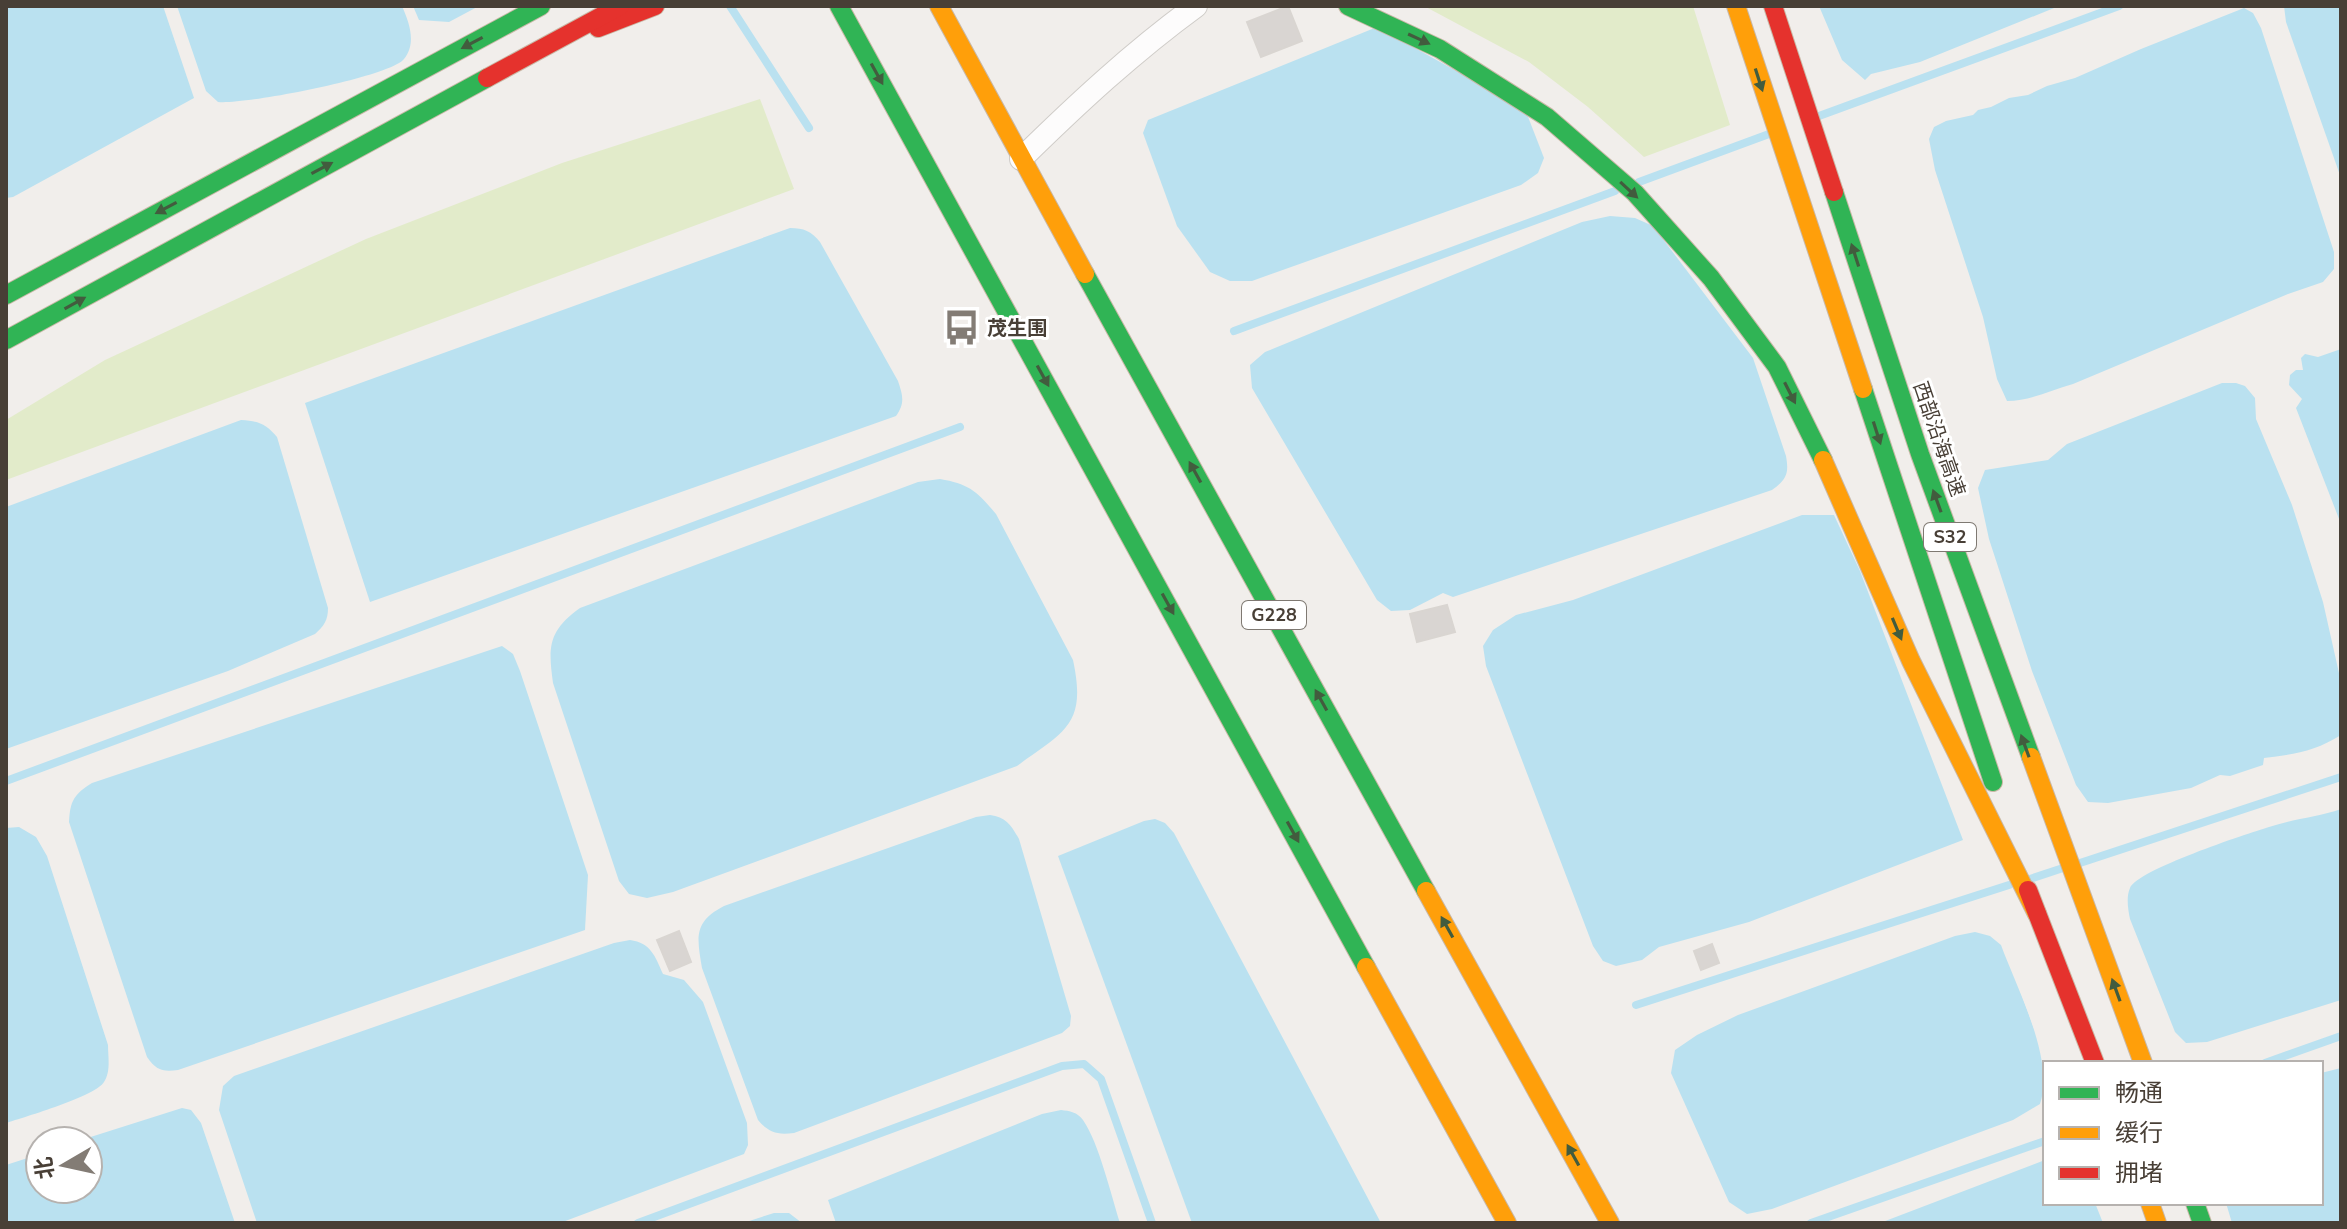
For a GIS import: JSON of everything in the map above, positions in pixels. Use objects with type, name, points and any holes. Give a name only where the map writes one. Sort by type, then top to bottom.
[{"type":"highway","points":[[6,295],[541,6]]},
{"type":"highway","points":[[6,340],[620,6]]},
{"type":"highway","points":[[546,47],[655,6]]},
{"type":"highway","points":[[839,6],[1507,1223]]},
{"type":"highway","name":"G228","points":[[939,6],[1610,1223]]},
{"type":"highway","points":[[1348,6],[1440,49],[1547,117],[1635,193],[1721,291],[1777,367],[1832,477],[1911,661],[2037,914]]},
{"type":"highway","name":"S32","points":[[1736,6],[2037,914],[2094,1061]]},
{"type":"highway","name":"西部沿海高速","points":[[1773,6],[1920,454],[2142,1061]]},
{"type":"street","points":[[1021,159],[1100,82],[1196,6]]},
{"type":"green space","points":[[1424,6],[1693,6],[1730,125],[1644,157],[1588,107],[1529,62]]},
{"type":"green space","points":[[760,99],[794,189],[6,480],[6,420],[105,360],[366,239],[562,163]]},
{"type":"water","points":[[6,6],[163,6],[194,98],[13,197],[6,198]]},
{"type":"water","points":[[177,6],[402,6],[409,26],[410,46],[404,59],[373,74],[285,94],[218,102],[206,91]]},
{"type":"water","points":[[413,6],[479,6],[449,22],[419,20]]},
{"type":"water","points":[[1819,6],[2059,6],[1920,62],[1871,74],[1865,80],[1842,60]]},
{"type":"water","points":[[2284,6],[2341,6],[2341,178],[2286,22]]},
{"type":"water","points":[[2244,8],[2253,13],[2261,28],[2334,252],[2334,269],[2323,282],[2073,384],[2007,401],[1997,379],[1983,317],[1935,170],[1929,139],[1934,127],[1973,115],[2009,98],[2028,95],[2075,78]]},
{"type":"water","points":[[1377,27],[1525,109],[1544,158],[1538,173],[1521,185],[1252,281],[1230,281],[1210,272],[1177,226],[1143,133],[1148,120]]},
{"type":"water","points":[[1610,216],[1635,218],[1653,226],[1753,358],[1786,456],[1784,479],[1772,490],[1453,597],[1443,593],[1410,610],[1391,611],[1377,600],[1252,388],[1250,365],[1265,352],[1582,222]]},
{"type":"water","points":[[790,228],[807,231],[820,242],[898,381],[902,399],[896,416],[370,602],[305,403]]},
{"type":"water","points":[[2341,349],[2341,524],[2296,408],[2302,399],[2289,385],[2290,375],[2296,370],[2303,370],[2301,358],[2305,354],[2318,357]]},
{"type":"water","points":[[2222,383],[2245,386],[2255,398],[2256,419],[2292,505],[2323,602],[2341,682],[2341,735],[2304,751],[2264,758],[2263,765],[2230,776],[2220,775],[2191,788],[2108,803],[2088,802],[2076,785],[2032,671],[1989,539],[1978,488],[1985,470],[2048,460],[2067,444]]},
{"type":"water","points":[[241,420],[261,424],[277,437],[328,608],[323,625],[315,634],[228,671],[6,749],[6,507]]},
{"type":"water","points":[[940,479],[972,490],[996,514],[1073,660],[1077,699],[1068,724],[1048,744],[1017,766],[673,892],[647,898],[629,894],[619,881],[553,683],[551,650],[556,632],[580,608],[918,482]]},
{"type":"water","points":[[1802,515],[1834,515],[1860,571],[1963,840],[1749,922],[1659,947],[1642,960],[1616,966],[1603,961],[1593,946],[1486,666],[1483,646],[1493,630],[1516,615],[1573,600]]},
{"type":"water","points":[[502,646],[513,654],[520,671],[588,875],[585,930],[178,1070],[164,1070],[153,1065],[147,1057],[69,822],[70,809],[77,795],[92,783]]},
{"type":"water","points":[[2341,809],[2341,1000],[2207,1042],[2186,1043],[2175,1032],[2130,919],[2130,888],[2151,872],[2217,845],[2278,824]]},
{"type":"water","points":[[990,815],[1008,822],[1019,839],[1071,1016],[1070,1026],[1062,1033],[794,1133],[778,1133],[766,1128],[758,1120],[702,968],[699,939],[707,918],[724,906],[976,817]]},
{"type":"water","points":[[1155,819],[1165,823],[1174,833],[1381,1223],[1192,1223],[1058,856]]},
{"type":"water","points":[[19,827],[36,837],[47,856],[108,1045],[109,1064],[104,1082],[98,1088],[59,1106],[6,1123],[6,828]]},
{"type":"water","points":[[1975,932],[1990,936],[2001,945],[2032,1024],[2042,1066],[2040,1104],[2013,1120],[1772,1209],[1747,1214],[1729,1202],[1671,1073],[1675,1050],[1697,1035],[1738,1015],[1955,936]]},
{"type":"water","points":[[630,940],[648,947],[663,974],[684,980],[703,1002],[747,1123],[748,1145],[744,1154],[560,1223],[257,1223],[219,1110],[223,1086],[234,1076]]},
{"type":"water","points":[[2341,1068],[2341,1223],[2232,1223],[2227,1205],[2323,1205],[2323,1072]]},
{"type":"water","points":[[182,1108],[191,1110],[201,1123],[235,1223],[6,1223],[6,1165],[24,1159],[24,1205],[104,1205],[104,1133]]},
{"type":"water","points":[[1061,1110],[1078,1115],[1089,1130],[1120,1223],[836,1223],[828,1200],[1042,1114]]},
{"type":"water","points":[[2043,1161],[2043,1205],[2096,1205],[2103,1223],[1880,1223]]},
{"type":"water","points":[[774,1213],[789,1213],[802,1223],[743,1223]]},
{"type":"pier","points":[[2001,939],[2047,1061],[2045,1058]]},
{"type":"building","points":[[1288,6],[1302,41],[1261,57],[1247,22]]},
{"type":"building","points":[[1447,605],[1455,632],[1417,642],[1410,614]]},
{"type":"building","points":[[679,931],[691,962],[670,971],[657,940]]},
{"type":"building","points":[[1712,944],[1719,963],[1701,970],[1694,951]]},
{"type":"waterway","points":[[730,6],[809,128]]},
{"type":"waterway","points":[[1819,116],[2119,6]]},
{"type":"waterway","points":[[1639,182],[1769,134]]},
{"type":"waterway","points":[[1234,331],[1615,191]]},
{"type":"waterway","points":[[6,781],[960,427]]},
{"type":"waterway","points":[[2080,863],[2341,777]]},
{"type":"waterway","points":[[2030,879],[2063,868]]},
{"type":"waterway","points":[[1636,1005],[2009,885]]},
{"type":"waterway","points":[[2271,1061],[2341,1036]]},
{"type":"waterway","points":[[638,1223],[1062,1066],[1084,1064],[1101,1079],[1152,1223]]},
{"type":"waterway","points":[[1811,1223],[2043,1142]]},
{"type":"traffic: fast","points":[[6,295],[541,6]]},
{"type":"traffic: fast","points":[[839,6],[1366,967]]},
{"type":"traffic: fast","points":[[1348,6],[1440,49],[1547,117],[1635,193],[1711,278],[1777,367],[1823,460]]},
{"type":"traffic: fast","points":[[6,340],[487,78]]},
{"type":"traffic: fast","points":[[1834,192],[1920,454],[2031,757]]},
{"type":"traffic: fast","points":[[1085,274],[1426,891]]},
{"type":"traffic: fast","points":[[1863,389],[1993,782]]},
{"type":"traffic: fast","points":[[2196,1205],[2202,1223]]},
{"type":"traffic: slow","points":[[939,6],[1085,274]]},
{"type":"traffic: slow","points":[[1736,6],[1863,389]]},
{"type":"traffic: slow","points":[[1823,460],[1911,661],[2037,914]]},
{"type":"traffic: slow","points":[[2031,757],[2142,1061]]},
{"type":"traffic: slow","points":[[1426,891],[1610,1223]]},
{"type":"traffic: slow","points":[[1366,967],[1507,1223]]},
{"type":"traffic: slow","points":[[2151,1205],[2157,1223]]},
{"type":"traffic: jam","points":[[487,78],[620,6]]},
{"type":"traffic: jam","points":[[598,28],[655,6]]},
{"type":"traffic: jam","points":[[1773,6],[1834,192]]},
{"type":"traffic: jam","points":[[2028,890],[2094,1061]]},
{"type":"place","name":"茂生围","points":[[961,328]]}]
